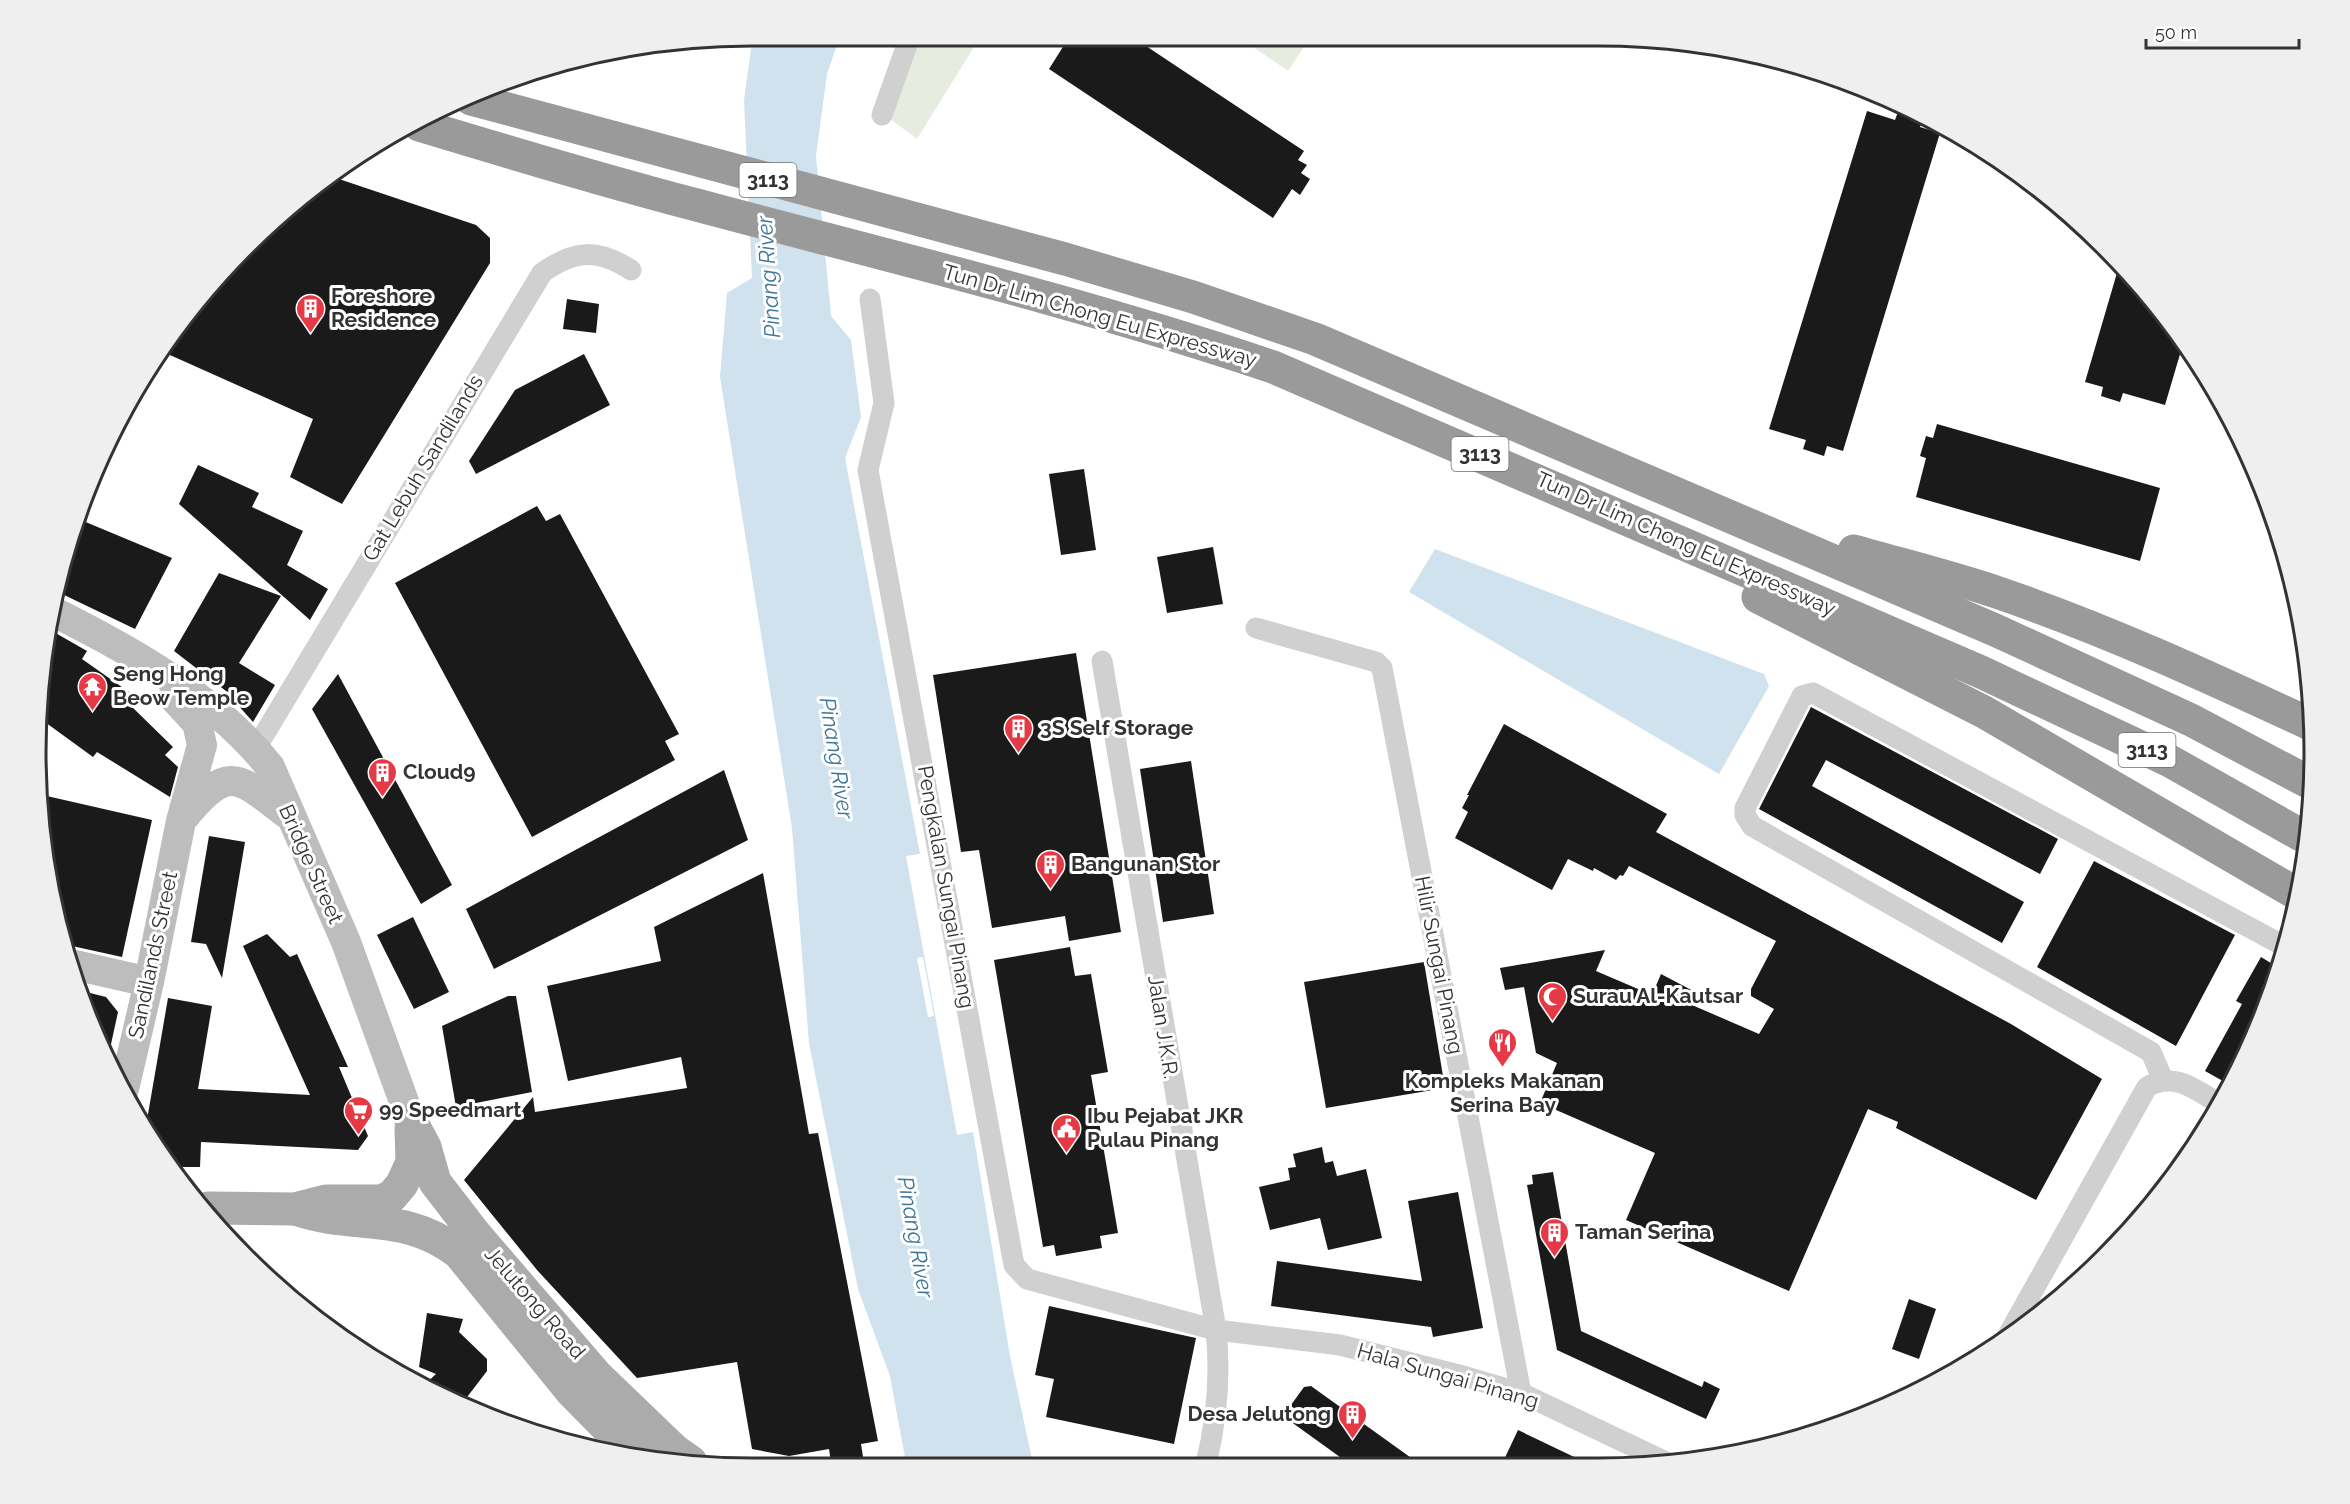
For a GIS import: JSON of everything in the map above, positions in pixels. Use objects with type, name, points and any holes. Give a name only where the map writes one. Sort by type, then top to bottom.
[{"type":"highway","name":"Tun Dr Lim Chong Eu Expressway","points":[[479,101],[1065,259],[1193,297],[1315,339],[1995,630],[2191,720],[2303,779]]},
{"type":"highway","name":"Tun Dr Lim Chong Eu Expressway","points":[[425,127],[685,202],[1056,299],[1166,331],[1273,367],[1981,672],[2168,760],[2298,833]]},
{"type":"highway","points":[[1701,506],[1999,593],[2157,654],[2303,721]]},
{"type":"highway","points":[[1686,545],[1762,600],[1984,712],[2290,890]]},
{"type":"main road","points":[[215,1208],[295,1209],[326,1201],[381,1201],[392,1196],[402,1185],[412,1162],[411,1121]]},
{"type":"main road","name":"Jelutong Road","points":[[411,1121],[425,1147],[435,1182],[475,1234],[597,1376],[678,1453]]},
{"type":"main road","name":"Jelutong Road","points":[[295,1209],[319,1217],[401,1225],[440,1239],[459,1253],[572,1392],[625,1446]]},
{"type":"street","points":[[882,115],[907,46]]},
{"type":"street","name":"Gat Lebuh Sandilands","points":[[256,748],[542,273],[557,262],[585,254],[611,257],[631,270]]},
{"type":"street","name":"Pengkalan Sungai Pinang","points":[[870,299],[884,403],[868,470],[1014,1265],[1027,1279],[1216,1330]]},
{"type":"street","name":"Bridge Street","points":[[60,615],[140,658],[170,677],[256,748],[270,767],[346,942],[411,1121]]},
{"type":"street","name":"Hilir Sungai Pinang","points":[[1256,628],[1376,662],[1382,668],[1521,1393]]},
{"type":"street","name":"Bridge Street","points":[[140,658],[154,681],[182,705]]},
{"type":"street","name":"Jalan J.K.R.","points":[[1102,661],[1216,1330],[1219,1364],[1218,1404],[1207,1458]]},
{"type":"street","points":[[2163,1080],[2151,1052],[1752,826],[1745,815],[1745,808],[1802,696],[1813,693],[2277,942]]},
{"type":"street","name":"Sandilands Street","points":[[127,1078],[149,982],[181,821],[202,745],[197,723],[182,705]]},
{"type":"street","name":"Sandilands Street","points":[[181,821],[208,790],[228,781],[252,786],[289,815]]},
{"type":"street","points":[[80,966],[149,982]]},
{"type":"street","points":[[2017,1319],[2147,1087],[2163,1080],[2183,1082],[2212,1100]]},
{"type":"street","name":"Hala Sungai Pinang","points":[[1216,1330],[1340,1345],[1521,1393],[1652,1455]]},
{"type":"shaded area","points":[[916,46],[975,46],[917,139],[889,118]]},
{"type":"shaded area","points":[[1252,46],[1304,46],[1288,71]]},
{"type":"water","name":"Pinang River","points":[[751,46],[837,46],[827,74],[816,156],[831,316],[851,340],[861,417],[845,458],[920,854],[906,856],[957,1135],[973,1132],[1010,1356],[1032,1458],[905,1458],[890,1376],[858,1289],[809,1043],[792,828],[720,377],[727,293],[752,278],[744,100]]},
{"type":"water","points":[[1435,549],[1764,674],[1769,686],[1719,774],[1409,592]]},
{"type":"pier","points":[[923,957],[934,1016],[928,1017],[917,958]]},
{"type":"building","points":[[1063,46],[1146,46],[1304,151],[1298,160],[1307,165],[1301,173],[1310,179],[1300,195],[1292,189],[1273,218],[1049,69]]},
{"type":"building","points":[[1867,111],[1895,120],[1897,113],[1921,125],[1920,127],[1939,135],[1843,451],[1827,446],[1824,456],[1803,449],[1806,440],[1769,429]]},
{"type":"building","name":"Foreshore Residence","points":[[340,179],[476,225],[490,238],[490,263],[342,504],[290,477],[313,419],[169,355],[192,323],[253,253]]},
{"type":"building","points":[[2117,274],[2158,323],[2180,353],[2165,405],[2123,393],[2120,402],[2101,396],[2103,387],[2085,382]]},
{"type":"building","points":[[567,299],[599,304],[596,333],[563,329]]},
{"type":"building","points":[[584,354],[610,405],[476,474],[469,461],[515,390]]},
{"type":"building","points":[[1937,424],[2160,488],[2140,561],[1916,497],[1926,458],[1920,456],[1926,436],[1933,438]]},
{"type":"building","points":[[198,465],[259,493],[252,507],[303,531],[287,565],[328,589],[310,620],[179,504]]},
{"type":"building","points":[[1084,469],[1096,550],[1061,555],[1049,474]]},
{"type":"building","points":[[537,506],[546,521],[560,514],[679,734],[665,741],[675,760],[532,837],[395,583]]},
{"type":"building","points":[[85,522],[172,558],[135,629],[65,595]]},
{"type":"building","points":[[1213,547],[1223,604],[1167,613],[1157,557]]},
{"type":"building","points":[[219,573],[281,596],[239,663],[275,685],[253,722],[237,704],[239,701],[174,651]]},
{"type":"building","points":[[57,634],[87,651],[82,659],[136,697],[130,705],[173,747],[165,755],[178,767],[170,797],[97,752],[93,757],[47,724]]},
{"type":"building","name":"3S Self Storage","points":[[1076,653],[1121,932],[1069,941],[1065,916],[992,928],[979,850],[961,852],[933,675]]},
{"type":"building","name":"Cloud9","points":[[338,674],[452,885],[421,904],[312,709]]},
{"type":"building","points":[[1811,707],[2058,839],[2040,874],[1826,760],[1812,786],[2024,902],[2002,943],[1759,809]]},
{"type":"building","points":[[1504,724],[1667,814],[1656,832],[2011,1024],[2102,1079],[2036,1200],[1896,1128],[1898,1122],[1868,1109],[1789,1291],[1626,1220],[1655,1153],[1540,1103],[1557,1063],[1536,1053],[1524,987],[1505,990],[1500,968],[1605,950],[1596,971],[1652,995],[1661,974],[1697,993],[1692,1005],[1759,1034],[1774,1009],[1751,996],[1751,989],[1776,941],[1629,866],[1623,876],[1620,875],[1616,880],[1594,868],[1593,871],[1568,859],[1552,890],[1455,838],[1468,812],[1462,808],[1469,795],[1467,795]]},
{"type":"building","points":[[1191,761],[1214,914],[1163,922],[1140,769]]},
{"type":"building","points":[[724,770],[748,840],[494,969],[466,909]]},
{"type":"building","points":[[48,796],[152,820],[122,957],[74,947],[60,890]]},
{"type":"building","points":[[209,836],[245,842],[222,978],[206,944],[191,942]]},
{"type":"building","points":[[2094,861],[2235,935],[2176,1046],[2037,967]]},
{"type":"building","points":[[763,873],[809,1134],[818,1133],[878,1441],[861,1444],[863,1458],[830,1458],[829,1449],[789,1456],[752,1449],[737,1362],[637,1378],[537,1270],[464,1180],[533,1097],[535,1112],[687,1088],[681,1057],[568,1081],[547,986],[661,961],[654,927]]},
{"type":"building","points":[[413,917],[449,992],[414,1009],[377,935]]},
{"type":"building","points":[[267,934],[290,957],[297,954],[348,1067],[339,1067],[368,1136],[358,1150],[201,1142],[200,1167],[182,1167],[148,1116],[168,998],[212,1006],[198,1089],[310,1095],[243,946]]},
{"type":"building","name":"Ibu Pejabat JKR Pulau Pinang","points":[[1070,947],[1075,976],[1091,974],[1108,1072],[1091,1075],[1118,1233],[1100,1236],[1102,1248],[1056,1256],[1054,1245],[1043,1247],[994,960]]},
{"type":"building","points":[[2261,957],[2271,963],[2250,1022],[2222,1081],[2205,1071],[2242,1004],[2236,1001]]},
{"type":"building","points":[[1424,962],[1445,1088],[1326,1108],[1304,982]]},
{"type":"building","points":[[89,993],[106,997],[118,1012],[111,1046]]},
{"type":"building","points":[[508,996],[516,996],[532,1092],[456,1107],[442,1026]]},
{"type":"building","points":[[1322,1147],[1325,1163],[1333,1161],[1337,1176],[1366,1169],[1382,1238],[1328,1250],[1320,1218],[1270,1230],[1259,1187],[1290,1180],[1288,1168],[1296,1167],[1293,1154]]},
{"type":"building","name":"Taman Serina","points":[[1553,1172],[1581,1331],[1702,1387],[1704,1381],[1720,1389],[1706,1419],[1557,1350],[1527,1185],[1533,1184],[1532,1175]]},
{"type":"building","points":[[1458,1192],[1483,1328],[1433,1337],[1431,1327],[1271,1306],[1277,1261],[1422,1281],[1408,1201]]},
{"type":"building","points":[[1909,1299],[1936,1309],[1919,1359],[1892,1349]]},
{"type":"building","points":[[1049,1306],[1196,1338],[1174,1444],[1046,1417],[1054,1379],[1035,1375]]},
{"type":"building","points":[[427,1313],[463,1319],[459,1332],[487,1359],[487,1371],[467,1397],[430,1380],[436,1374],[419,1367]]},
{"type":"building","name":"Desa Jelutong","points":[[1311,1386],[1411,1458],[1341,1458],[1283,1416],[1304,1387]]},
{"type":"building","points":[[1518,1430],[1576,1458],[1505,1458]]},
{"type":"place","name":"Foreshore Residence","points":[[310,334]]},
{"type":"place","name":"Seng Hong Beow Temple","points":[[92,712]]},
{"type":"place","name":"3S Self Storage","points":[[1019,754]]},
{"type":"place","name":"Cloud9","points":[[382,798]]},
{"type":"place","name":"Bangunan Stor","points":[[1050,890]]},
{"type":"place","name":"Surau Al-Kautsar","points":[[1552,1022]]},
{"type":"place","name":"Kompleks Makanan Serina Bay","points":[[1503,1068]]},
{"type":"place","name":"99 Speedmart","points":[[358,1136]]},
{"type":"place","name":"Ibu Pejabat JKR Pulau Pinang","points":[[1066,1154]]},
{"type":"place","name":"Taman Serina","points":[[1554,1258]]},
{"type":"place","name":"Desa Jelutong","points":[[1352,1440]]}]
